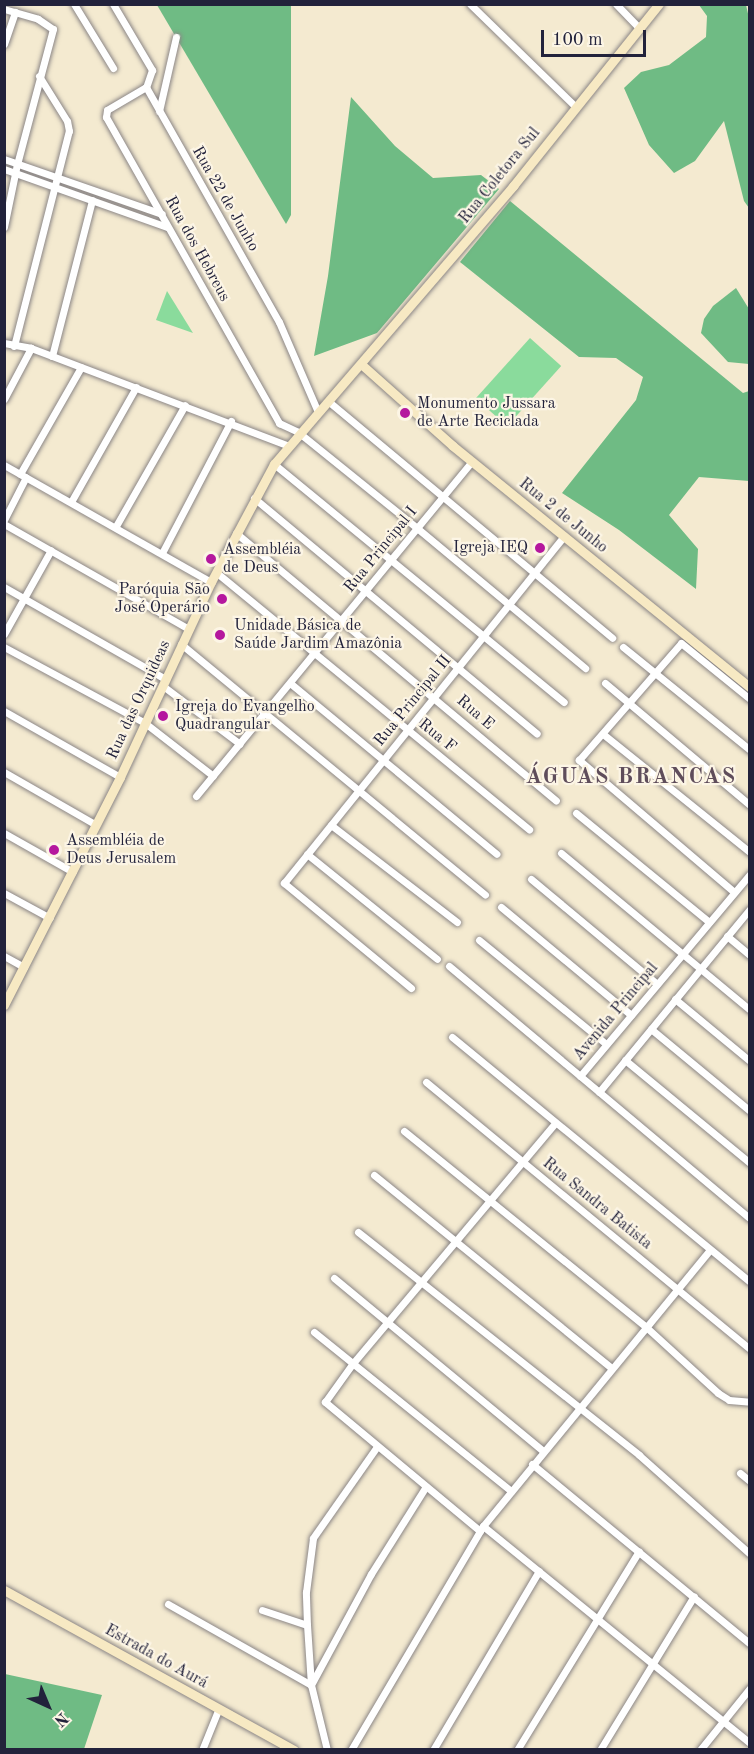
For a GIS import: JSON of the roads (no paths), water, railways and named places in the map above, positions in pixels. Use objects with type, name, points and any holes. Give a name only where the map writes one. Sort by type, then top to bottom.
[{"type":"street","points":[[74,4],[113,68]]},
{"type":"street","name":"Rua 22 de Junho","points":[[113,4],[152,70],[146,87],[279,322],[318,412]]},
{"type":"street","points":[[470,4],[576,107]]},
{"type":"street","points":[[616,4],[639,27]]},
{"type":"street","name":"Rua Coletora Sul","points":[[361,363],[576,107],[659,4]]},
{"type":"street","points":[[4,9],[53,29],[17,164],[4,227]]},
{"type":"street","points":[[4,44],[15,12]]},
{"type":"street","points":[[159,111],[176,37]]},
{"type":"street","points":[[14,345],[69,131],[67,121],[39,76]]},
{"type":"street","name":"Rua dos Hebreus","points":[[146,87],[105,113],[279,423],[298,432],[585,668]]},
{"type":"street","points":[[4,159],[162,214]]},
{"type":"street","points":[[4,169],[167,227]]},
{"type":"street","points":[[52,356],[92,200]]},
{"type":"street","points":[[4,342],[31,348],[287,445]]},
{"type":"street","points":[[4,399],[31,348]]},
{"type":"street","name":"Rua das Orquideas","points":[[4,1005],[120,777],[181,644],[254,498],[287,445],[361,363]]},
{"type":"street","name":"Rua 2 de Junho","points":[[361,363],[472,461],[750,687]]},
{"type":"street","points":[[81,367],[23,476],[4,522],[189,629]]},
{"type":"street","points":[[71,502],[136,387]]},
{"type":"street","points":[[328,401],[441,498],[535,572],[612,638]]},
{"type":"street","points":[[116,526],[185,405]]},
{"type":"street","points":[[162,553],[231,422]]},
{"type":"street","name":"Rua Principal I","points":[[196,796],[472,461]]},
{"type":"street","points":[[274,464],[564,702]]},
{"type":"street","points":[[4,465],[116,526],[211,582]]},
{"type":"street","points":[[254,498],[537,734]]},
{"type":"street","name":"Rua E","points":[[236,533],[435,696],[556,801]]},
{"type":"street","name":"Rua Principal II","points":[[411,988],[285,883],[564,536]]},
{"type":"street","points":[[4,634],[51,550]]},
{"type":"street","name":"Rua F","points":[[217,573],[316,651],[529,829]]},
{"type":"street","points":[[4,587],[164,682],[240,744]]},
{"type":"street","points":[[734,892],[579,763],[580,756],[603,734],[681,643],[750,699]]},
{"type":"street","points":[[181,644],[264,715],[485,895]]},
{"type":"street","points":[[4,647],[145,723],[213,776]]},
{"type":"street","points":[[623,647],[750,750]]},
{"type":"street","points":[[290,683],[497,854]]},
{"type":"street","points":[[605,683],[750,805]]},
{"type":"street","points":[[4,711],[120,777]]},
{"type":"street","points":[[603,734],[750,852]]},
{"type":"street","points":[[4,772],[96,825]]},
{"type":"street","points":[[576,813],[709,922]]},
{"type":"street","points":[[331,825],[457,922]]},
{"type":"street","points":[[4,832],[73,872]]},
{"type":"street","points":[[561,853],[699,970],[750,1010]]},
{"type":"street","points":[[308,855],[438,959]]},
{"type":"street","name":"Avenida Principal","points":[[750,874],[579,1077],[750,1219]]},
{"type":"street","points":[[531,879],[657,984]]},
{"type":"street","points":[[4,893],[50,918]]},
{"type":"street","points":[[501,907],[631,1015]]},
{"type":"street","points":[[599,1092],[750,909]]},
{"type":"street","points":[[727,936],[750,955]]},
{"type":"street","points":[[479,940],[606,1044]]},
{"type":"street","points":[[4,956],[24,968]]},
{"type":"street","points":[[449,966],[579,1077]]},
{"type":"street","points":[[675,999],[750,1061]]},
{"type":"street","points":[[651,1029],[750,1111]]},
{"type":"street","points":[[452,1037],[554,1124],[750,1282]]},
{"type":"street","points":[[625,1060],[750,1163]]},
{"type":"street","name":"Rua Sandra Batista","points":[[426,1082],[678,1287],[750,1349]]},
{"type":"street","points":[[554,1124],[422,1284],[353,1363],[326,1402],[376,1448],[425,1488],[539,1571],[750,1743]]},
{"type":"street","points":[[404,1131],[645,1326],[718,1393],[729,1400],[750,1402]]},
{"type":"street","points":[[374,1175],[610,1367]]},
{"type":"street","points":[[358,1232],[639,1455],[684,1498],[750,1554]]},
{"type":"street","points":[[351,1749],[481,1529],[610,1367],[710,1250]]},
{"type":"street","points":[[334,1278],[543,1450]]},
{"type":"street","points":[[314,1332],[511,1491]]},
{"type":"street","points":[[327,1749],[311,1685],[307,1625],[306,1592],[314,1538],[376,1448]]},
{"type":"street","points":[[532,1464],[750,1644]]},
{"type":"street","points":[[740,1473],[750,1481]]},
{"type":"street","points":[[311,1685],[371,1574],[425,1488]]},
{"type":"street","points":[[517,1749],[639,1551]]},
{"type":"street","points":[[433,1749],[539,1571]]},
{"type":"street","name":"Estrada do Aurá","points":[[4,1590],[294,1749]]},
{"type":"street","points":[[600,1749],[694,1596]]},
{"type":"street","points":[[168,1604],[311,1685]]},
{"type":"street","points":[[262,1610],[307,1625]]},
{"type":"street","points":[[700,1749],[750,1688]]},
{"type":"street","points":[[202,1749],[219,1708]]},
{"type":"place","name":"Monumento Jussara de Arte Reciclada","points":[[405,413]]},
{"type":"place","name":"Igreja IEQ","points":[[540,548]]},
{"type":"place","name":"Assembléia de Deus","points":[[211,559]]},
{"type":"place","name":"Paróquia São José Operário","points":[[222,599]]},
{"type":"place","name":"Unidade Básica de Saúde Jardim Amazônia","points":[[220,635]]},
{"type":"place","name":"Igreja do Evangelho Quadrangular","points":[[163,716]]},
{"type":"place","name":"Assembléia de Deus Jerusalem","points":[[54,850]]},
{"type":"district","name":"ÁGUAS BRANCAS","points":[[631,778]]}]
